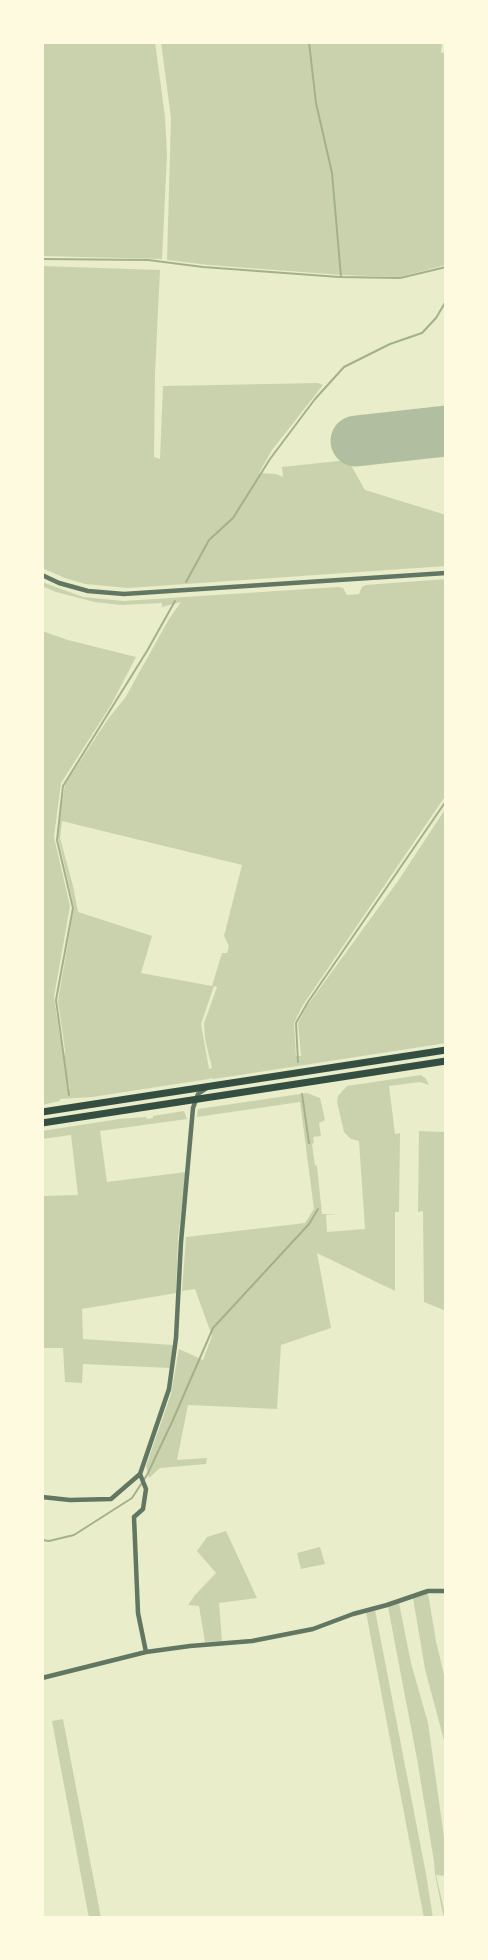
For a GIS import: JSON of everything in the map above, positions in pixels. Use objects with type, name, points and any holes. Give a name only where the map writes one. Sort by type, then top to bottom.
[{"type":"main road","points":[[42,1112],[446,1050]]},
{"type":"main road","points":[[42,1123],[446,1061]]},
{"type":"street","points":[[42,575],[58,583],[88,591],[124,594],[446,573]]},
{"type":"street","points":[[192,1099],[212,1086]]},
{"type":"street","points":[[171,1092],[182,1093],[192,1099]]},
{"type":"street","points":[[42,1497],[70,1500],[111,1499],[141,1475],[169,1389],[176,1338],[192,1099]]},
{"type":"street","points":[[141,1475],[146,1489],[142,1509],[134,1517],[134,1536],[138,1613],[146,1652]]},
{"type":"street","points":[[42,1678],[146,1652],[252,1641],[303,1631],[428,1592],[446,1591]]},
{"type":"green space","points":[[42,42],[155,42],[165,117],[167,155],[162,259],[42,256]]},
{"type":"green space","points":[[161,42],[442,42],[441,53],[446,52],[446,265],[399,277],[342,275],[167,260],[171,118]]},
{"type":"green space","points":[[42,266],[160,270],[154,457],[160,459],[163,386],[318,383],[323,385],[272,450],[259,473],[276,474],[283,477],[282,467],[348,460],[365,490],[446,515],[446,566],[128,588],[85,584],[42,568]]},
{"type":"green space","points":[[446,579],[446,795],[303,1005],[294,1023],[296,1056],[301,1056],[298,1023],[307,1006],[398,881],[446,808],[446,1043],[92,1097],[60,1099],[60,1101],[42,1105],[42,631],[136,657],[111,705],[61,783],[54,837],[70,906],[54,997],[68,1090],[70,1089],[64,1062],[65,1050],[58,1001],[74,907],[57,833],[65,784],[108,719],[125,698],[181,602],[162,607],[162,603],[121,605],[95,602],[56,592],[42,586],[42,582],[83,597],[124,601],[338,587],[343,588],[347,595],[359,594],[362,587]],"holes":[[[62,821],[242,865],[224,936],[229,946],[227,953],[222,953],[212,986],[141,973],[152,936],[78,912],[60,838]],[[214,986],[217,987],[204,1023],[205,1039],[212,1068],[209,1069],[201,1024]]]},
{"type":"green space","points":[[421,1075],[429,1085],[420,1082],[389,1086],[395,1134],[400,1133],[399,1212],[395,1212],[395,1291],[317,1253],[331,1328],[281,1345],[277,1409],[188,1405],[177,1460],[207,1458],[206,1464],[160,1468],[149,1478],[146,1466],[171,1394],[179,1349],[203,1360],[212,1336],[195,1289],[182,1291],[186,1237],[305,1223],[314,1209],[300,1102],[197,1117],[198,1109],[307,1093],[320,1098],[325,1120],[319,1123],[321,1136],[313,1137],[314,1143],[312,1144],[317,1166],[322,1214],[339,1215],[326,1215],[327,1232],[365,1229],[359,1141],[351,1139],[344,1132],[337,1102],[338,1096],[347,1086]]},
{"type":"green space","points":[[184,1111],[187,1119],[100,1131],[107,1182],[186,1172],[178,1238],[176,1293],[82,1309],[83,1339],[173,1345],[170,1368],[83,1364],[82,1383],[65,1382],[63,1348],[42,1348],[42,1196],[78,1195],[71,1135],[42,1139],[42,1131],[119,1119],[146,1117],[147,1119]]},
{"type":"green space","points":[[419,1131],[446,1132],[446,1311],[424,1302],[423,1211],[418,1212]]},
{"type":"green space","points":[[226,1531],[257,1598],[219,1603],[222,1641],[205,1642],[199,1606],[188,1605],[216,1573],[197,1551],[207,1537]]},
{"type":"green space","points":[[320,1547],[325,1564],[301,1569],[297,1553]]},
{"type":"green space","points":[[428,1593],[446,1683],[446,1748],[425,1669],[413,1598]]},
{"type":"green space","points":[[399,1603],[411,1663],[428,1723],[444,1837],[446,1837],[446,1876],[436,1875],[446,1918],[444,1918],[435,1874],[417,1759],[388,1607]]},
{"type":"green space","points":[[375,1610],[433,1918],[424,1918],[366,1612]]},
{"type":"green space","points":[[63,1719],[101,1918],[89,1918],[52,1721]]},
{"type":"waterway","points":[[309,42],[316,103],[332,173],[341,277]]},
{"type":"waterway","points":[[42,259],[148,260],[203,267],[339,277],[400,278],[446,267]]},
{"type":"waterway","points":[[186,582],[209,540],[233,518],[270,459],[315,399],[344,367],[390,344],[422,333],[436,318],[446,301]]},
{"type":"waterway","points":[[69,1095],[56,1000],[73,908],[57,840],[63,786],[147,651],[175,601]]},
{"type":"waterway","points":[[298,1062],[296,1023],[308,1002],[446,801]]},
{"type":"waterway","points":[[302,1094],[309,1143]]},
{"type":"waterway","points":[[42,1540],[49,1541],[74,1535],[132,1498],[147,1475],[213,1328],[309,1224],[318,1209]]},
{"type":"runway","points":[[356,441],[446,431]]}]
